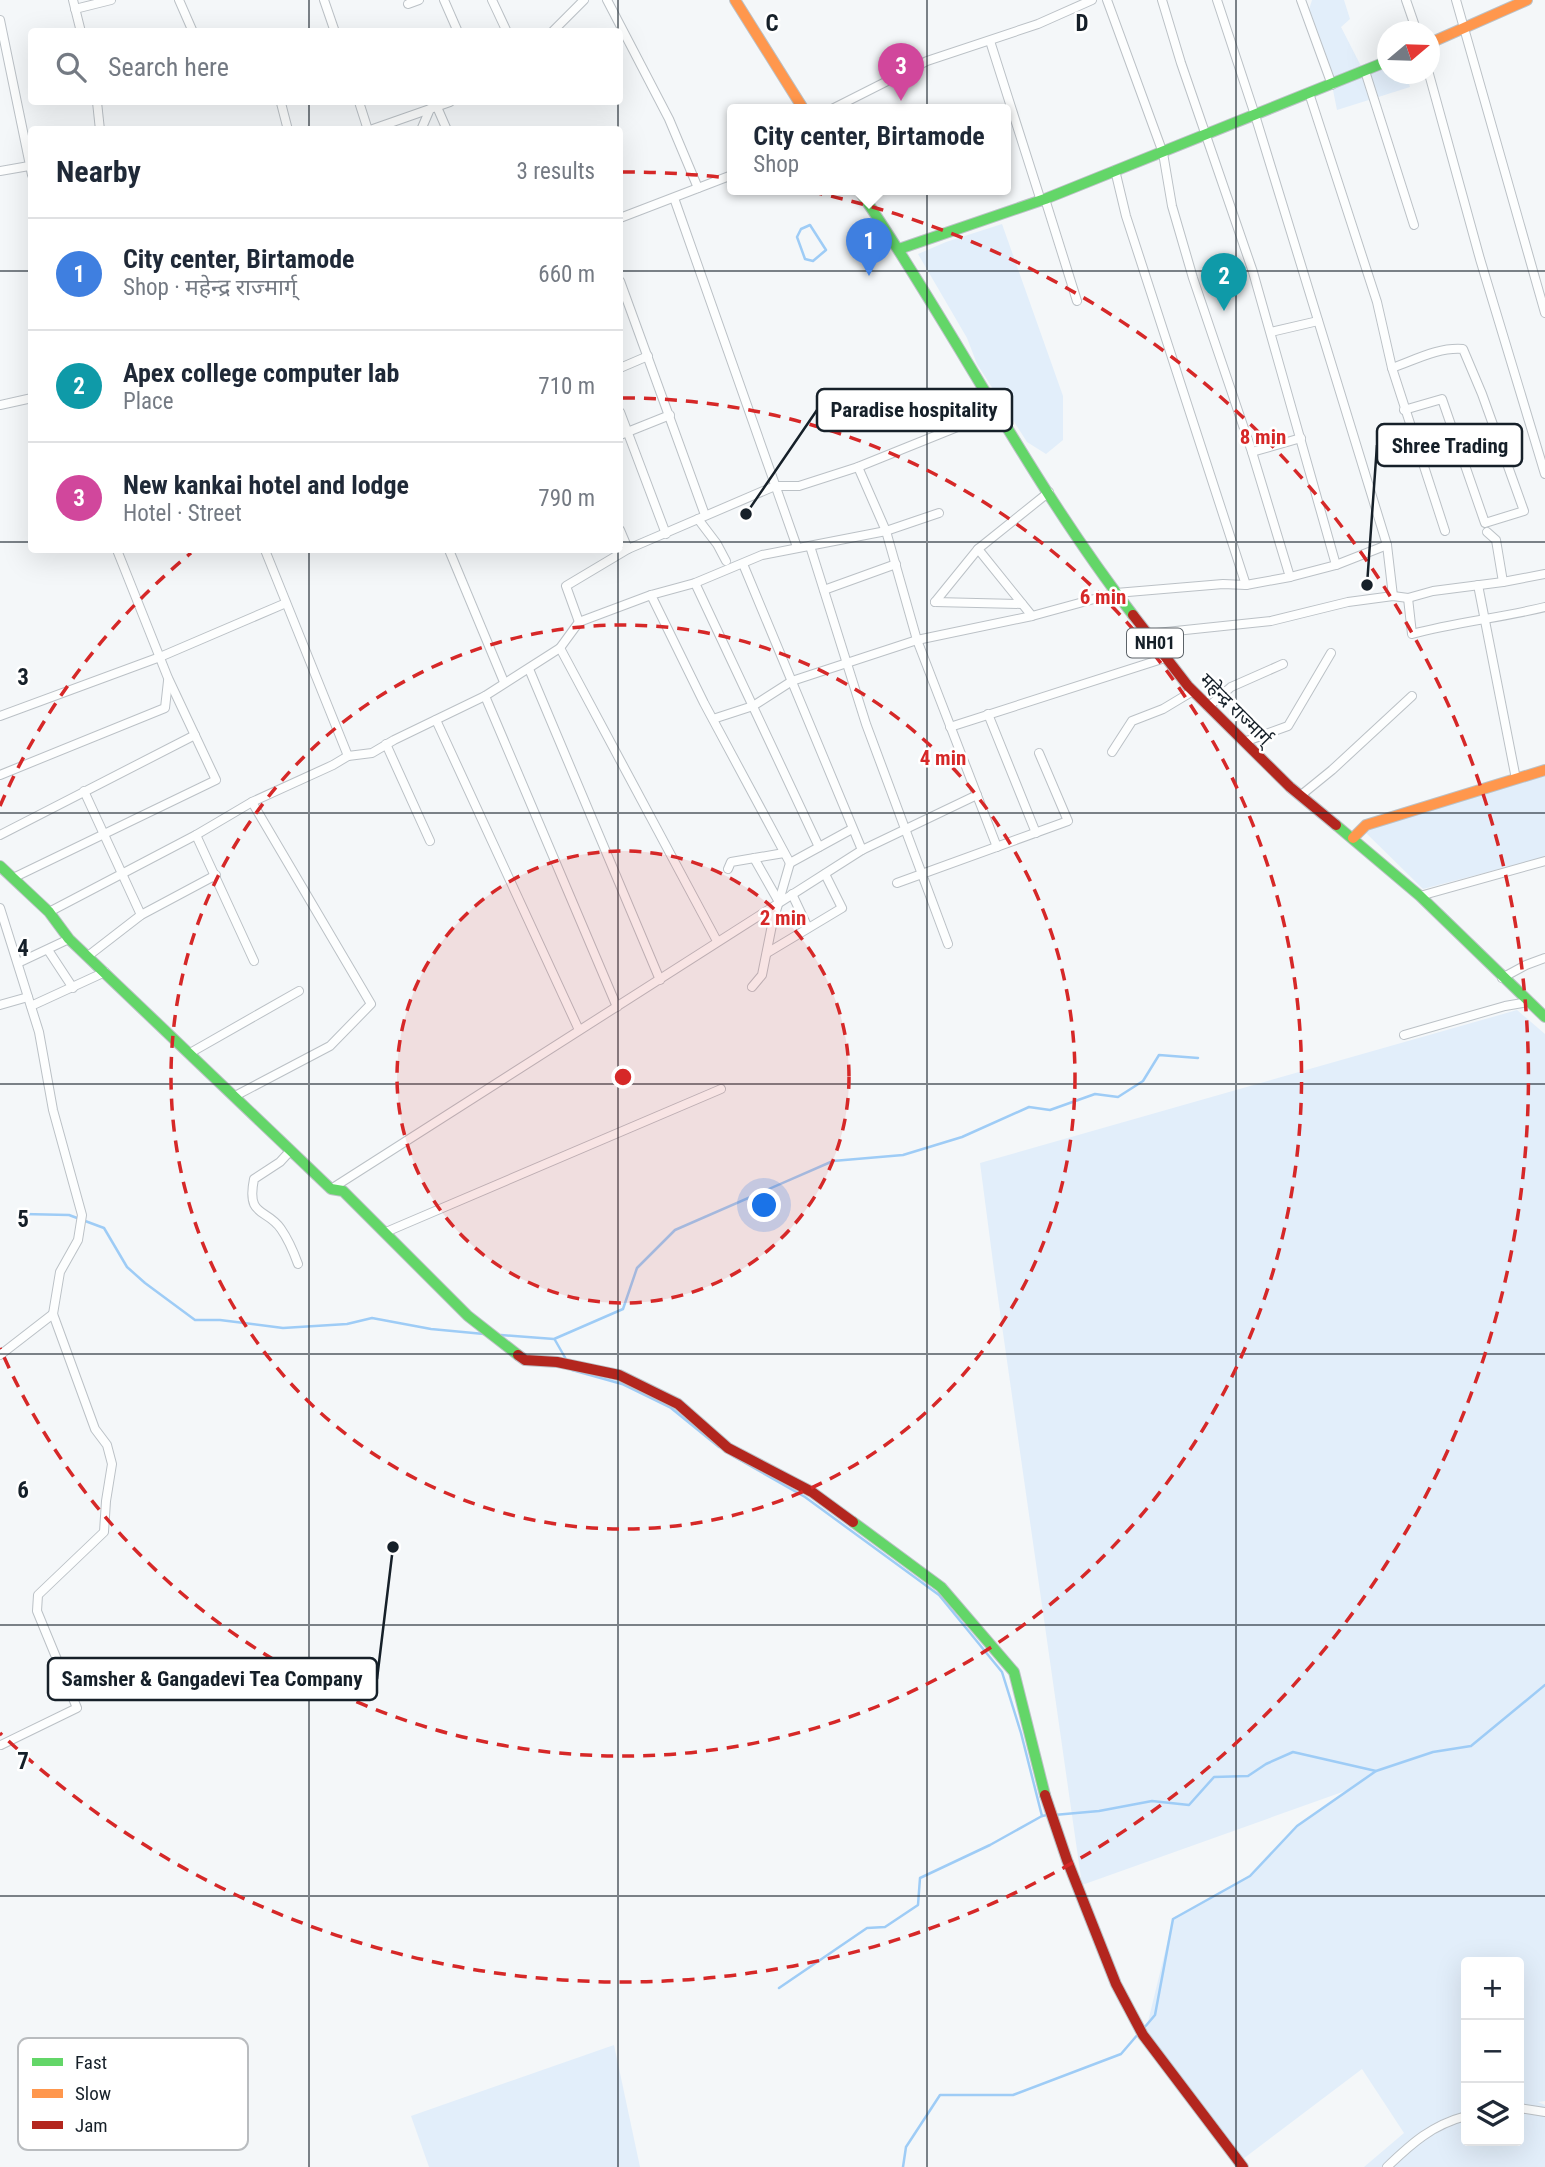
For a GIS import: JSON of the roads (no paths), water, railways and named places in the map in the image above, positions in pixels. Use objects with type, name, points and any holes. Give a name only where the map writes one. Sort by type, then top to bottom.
[{"type":"main road","points":[[735,0],[800,104]]},
{"type":"main road","points":[[1440,38],[1527,0]]},
{"type":"main road","points":[[899,249],[1043,200],[1377,66]]},
{"type":"main road","name":"महेन्द्र राज्मार्ग्","points":[[862,195],[1115,593],[1165,658],[1208,707],[1300,796],[1420,896],[1545,1017]]},
{"type":"main road","points":[[1353,838],[1366,825],[1545,771]]},
{"type":"main road","points":[[0,866],[50,912],[69,939],[331,1189],[344,1191],[468,1316],[525,1360],[557,1362],[619,1376],[678,1404],[728,1448],[812,1492],[941,1587],[1014,1672],[1040,1781],[1067,1860],[1116,1984],[1143,2035],[1243,2167]]},
{"type":"street","points":[[79,28],[74,5],[111,0]]},
{"type":"street","points":[[179,0],[191,28]]},
{"type":"street","points":[[324,0],[334,28]]},
{"type":"street","points":[[408,4],[419,0]]},
{"type":"street","points":[[444,0],[456,28]]},
{"type":"street","points":[[492,0],[505,28]]},
{"type":"street","points":[[556,28],[584,0]]},
{"type":"street","points":[[607,0],[622,28]]},
{"type":"street","points":[[842,104],[927,61],[1038,24],[1092,0]]},
{"type":"street","points":[[1107,0],[1163,153],[1172,206],[1193,278],[1252,452],[1290,577]]},
{"type":"street","points":[[1162,0],[1271,332],[1336,565]]},
{"type":"street","points":[[1217,0],[1387,545],[1392,596]]},
{"type":"street","points":[[1301,0],[1332,85]]},
{"type":"street","points":[[1406,0],[1413,21]]},
{"type":"street","points":[[1456,0],[1545,313]]},
{"type":"street","points":[[0,20],[28,160]]},
{"type":"street","points":[[623,31],[669,119],[698,188]]},
{"type":"street","points":[[990,41],[1077,301]]},
{"type":"street","points":[[1366,71],[1414,225]]},
{"type":"street","points":[[1432,84],[1480,259],[1545,474]]},
{"type":"street","points":[[1309,93],[1377,302],[1404,410],[1445,531]]},
{"type":"street","points":[[97,105],[100,126]]},
{"type":"street","points":[[282,105],[287,126]]},
{"type":"street","points":[[360,105],[368,126]]},
{"type":"street","points":[[381,126],[442,105]]},
{"type":"street","points":[[422,126],[425,116],[434,108]]},
{"type":"street","points":[[434,108],[445,126]]},
{"type":"street","points":[[0,171],[28,170]]},
{"type":"street","points":[[1115,170],[1126,216],[1246,585]]},
{"type":"street","points":[[623,217],[727,177]]},
{"type":"street","points":[[674,198],[797,547]]},
{"type":"street","points":[[623,289],[670,415],[701,517],[726,561]]},
{"type":"street","points":[[1271,332],[1318,321]]},
{"type":"street","points":[[1392,368],[1434,353],[1454,348],[1463,349],[1524,511],[1485,523],[1442,399],[1404,410]]},
{"type":"street","points":[[623,367],[648,356]]},
{"type":"street","points":[[0,405],[28,399]]},
{"type":"street","points":[[623,552],[775,486],[799,486],[858,467],[998,411]]},
{"type":"street","points":[[666,534],[623,434],[670,415]]},
{"type":"street","points":[[1252,452],[1301,438]]},
{"type":"street","points":[[858,467],[887,531],[917,640],[997,847]]},
{"type":"street","points":[[1022,604],[935,602],[978,549],[1049,492]]},
{"type":"street","points":[[50,912],[196,835],[252,802],[348,756],[372,753],[485,696],[560,648],[579,622],[651,595],[695,583],[762,555],[887,531],[939,513]]},
{"type":"street","points":[[1487,532],[1496,540],[1503,582]]},
{"type":"street","points":[[623,537],[628,549]]},
{"type":"street","points":[[713,719],[752,706],[792,681],[917,640],[1032,616],[1115,593],[1223,584],[1246,585],[1290,577],[1336,565],[1387,545]]},
{"type":"street","points":[[810,546],[866,724],[948,944]]},
{"type":"street","points":[[978,549],[1032,616]]},
{"type":"street","points":[[13,878],[216,780],[168,678],[118,553]]},
{"type":"street","points":[[266,553],[348,756]]},
{"type":"street","points":[[450,553],[504,682]]},
{"type":"street","points":[[579,622],[566,586],[621,553]]},
{"type":"street","points":[[743,564],[862,850]]},
{"type":"street","points":[[824,590],[896,564]]},
{"type":"street","points":[[1147,634],[1271,621],[1348,602],[1392,596],[1408,598],[1433,591],[1503,582],[1545,573]]},
{"type":"street","points":[[695,583],[819,847]]},
{"type":"street","points":[[1478,585],[1516,779]]},
{"type":"street","points":[[651,595],[790,863]]},
{"type":"street","points":[[1408,598],[1412,634],[1545,607]]},
{"type":"street","points":[[0,716],[160,657],[286,603]]},
{"type":"street","points":[[560,648],[717,941]]},
{"type":"street","points":[[1244,742],[1288,726],[1331,653]]},
{"type":"street","points":[[950,727],[1165,658]]},
{"type":"street","points":[[1208,707],[1231,687],[1283,664]]},
{"type":"street","points":[[528,669],[660,980]]},
{"type":"street","points":[[0,775],[165,708],[168,678]]},
{"type":"street","points":[[1112,752],[1132,721],[1163,709],[1193,691]]},
{"type":"street","points":[[485,696],[617,1007]]},
{"type":"street","points":[[1300,796],[1412,696]]},
{"type":"street","points":[[988,714],[1036,833]]},
{"type":"street","points":[[436,720],[579,1030]]},
{"type":"street","points":[[0,835],[195,735]]},
{"type":"street","points":[[386,744],[430,841]]},
{"type":"street","points":[[897,883],[1068,821],[1039,753]]},
{"type":"street","points":[[84,791],[141,915]]},
{"type":"street","points":[[331,1189],[862,850],[976,795]]},
{"type":"street","points":[[235,1096],[330,1046],[371,1004],[252,802]]},
{"type":"street","points":[[752,987],[762,975],[790,863],[852,829]]},
{"type":"street","points":[[196,835],[254,961]]},
{"type":"street","points":[[728,869],[731,862],[784,853]]},
{"type":"street","points":[[754,858],[779,902]]},
{"type":"street","points":[[1420,896],[1545,861]]},
{"type":"street","points":[[767,953],[842,908],[825,874]]},
{"type":"street","points":[[88,956],[141,915],[216,875]]},
{"type":"street","points":[[792,894],[808,928]]},
{"type":"street","points":[[0,908],[39,1032],[53,1110],[82,1215],[78,1240],[61,1272],[53,1314],[95,1429],[107,1445],[112,1464],[104,1531],[38,1595],[37,1611],[77,1708],[1,1745]]},
{"type":"street","points":[[18,962],[69,939]]},
{"type":"street","points":[[48,950],[73,988]]},
{"type":"street","points":[[1502,978],[1545,958]]},
{"type":"street","points":[[31,1006],[104,972]]},
{"type":"street","points":[[190,1053],[299,991]]},
{"type":"street","points":[[0,1005],[29,997]]},
{"type":"street","points":[[1405,1035],[1528,1002]]},
{"type":"street","points":[[386,1232],[721,1089]]},
{"type":"street","points":[[292,1150],[280,1162],[254,1179],[251,1195],[257,1210],[281,1229],[299,1264]]},
{"type":"street","points":[[0,1355],[53,1314]]},
{"type":"street","points":[[1524,2109],[1545,2112]]},
{"type":"street","points":[[1387,2167],[1417,2138],[1461,2117]]},
{"type":"waterway","points":[[810,225],[826,250],[813,261],[805,259],[797,237],[801,229],[810,225]]},
{"type":"waterway","points":[[501,1335],[554,1339],[623,1309],[637,1268],[675,1230],[833,1161],[903,1155],[962,1137],[1029,1107],[1050,1110],[1095,1094],[1118,1097],[1143,1081],[1159,1055],[1198,1058]]},
{"type":"waterway","points":[[23,1214],[69,1215],[104,1228],[127,1267],[195,1320],[220,1320],[283,1328],[347,1324],[372,1318],[431,1329],[484,1334]]},
{"type":"waterway","points":[[555,1340],[567,1361]]},
{"type":"waterway","points":[[572,1370],[622,1384],[671,1408],[719,1447]]},
{"type":"waterway","points":[[733,1456],[805,1497],[939,1595],[1002,1672],[1042,1816]]},
{"type":"waterway","points":[[1054,1815],[1099,1811],[1152,1801],[1189,1805],[1214,1777],[1248,1776],[1266,1764],[1293,1752],[1376,1771],[1433,1752],[1471,1746],[1545,1685]]},
{"type":"waterway","points":[[1144,2028],[1155,2015],[1173,1919],[1250,1876],[1297,1826],[1376,1771]]},
{"type":"waterway","points":[[779,1988],[867,1928],[885,1927],[918,1905],[920,1878],[1047,1815]]},
{"type":"waterway","points":[[903,2167],[906,2147],[940,2095],[1013,2095],[1121,2054],[1139,2033]]},
{"type":"place","name":"New kankai hotel and lodge","points":[[901,101]]},
{"type":"place","name":"City center, Birtamode","points":[[869,276]]},
{"type":"place","name":"Apex college computer lab","points":[[1224,311]]},
{"type":"place","name":"Paradise hospitality","points":[[746,514]]},
{"type":"place","name":"Shree Trading","points":[[1367,585]]},
{"type":"place","name":"Samsher & Gangadevi Tea Company","points":[[393,1547]]}]
